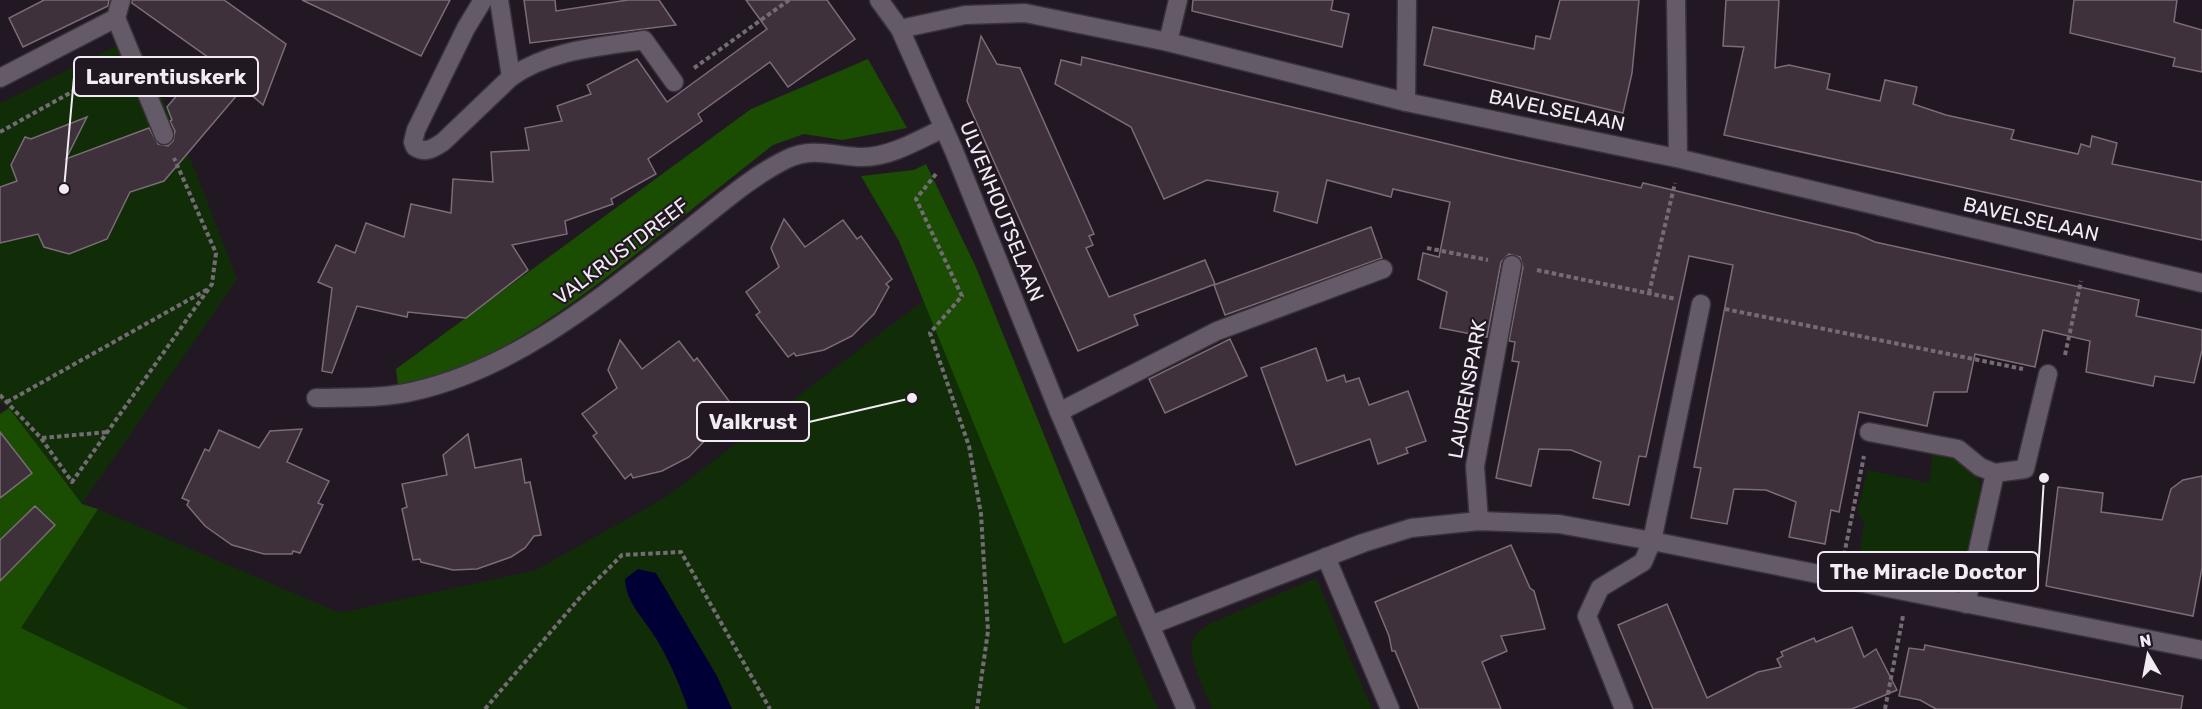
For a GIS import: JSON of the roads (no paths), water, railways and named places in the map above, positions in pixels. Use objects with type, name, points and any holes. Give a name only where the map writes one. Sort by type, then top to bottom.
[{"type":"street","points":[[121,0],[116,18],[164,135]]},
{"type":"street","points":[[483,0],[466,28],[416,130],[413,142],[415,147],[425,150],[443,142],[511,77],[524,68],[569,52],[644,40],[674,82]]},
{"type":"street","points":[[499,0],[511,77]]},
{"type":"street","name":"ULVENHOUTSELAAN","points":[[879,0],[900,29],[954,151],[1059,412],[1186,709]]},
{"type":"street","points":[[1168,42],[1178,0]]},
{"type":"street","points":[[1406,102],[1407,0]]},
{"type":"street","points":[[1676,0],[1680,158]]},
{"type":"street","name":"BAVELSELAAN","points":[[900,29],[966,15],[1025,14],[1168,42],[1406,102],[1680,158],[2202,283]]},
{"type":"street","points":[[0,78],[116,18]]},
{"type":"street","name":"VALKRUSTDREEF","points":[[315,398],[401,394],[439,385],[461,376],[550,332],[604,294],[750,182],[789,158],[811,153],[835,152],[863,157],[903,147],[944,128]]},
{"type":"street","name":"LAURENSPARK","points":[[1479,521],[1475,466],[1512,265]]},
{"type":"street","points":[[1059,412],[1217,331],[1383,269]]},
{"type":"street","points":[[1624,709],[1587,616],[1600,588],[1643,562],[1652,541],[1701,304]]},
{"type":"street","points":[[1869,432],[1958,449],[1980,467],[1995,473],[2025,469],[2048,374]]},
{"type":"street","points":[[1966,604],[1995,473]]},
{"type":"street","points":[[1151,625],[1326,557],[1411,528],[1479,521],[1559,524],[2202,650]]},
{"type":"street","points":[[1326,557],[1390,709]]},
{"type":"place","name":"Laurentiuskerk","points":[[64,189]]},
{"type":"place","name":"Valkrust","points":[[912,398]]},
{"type":"place","name":"The Miracle Doctor","points":[[2044,478]]}]
